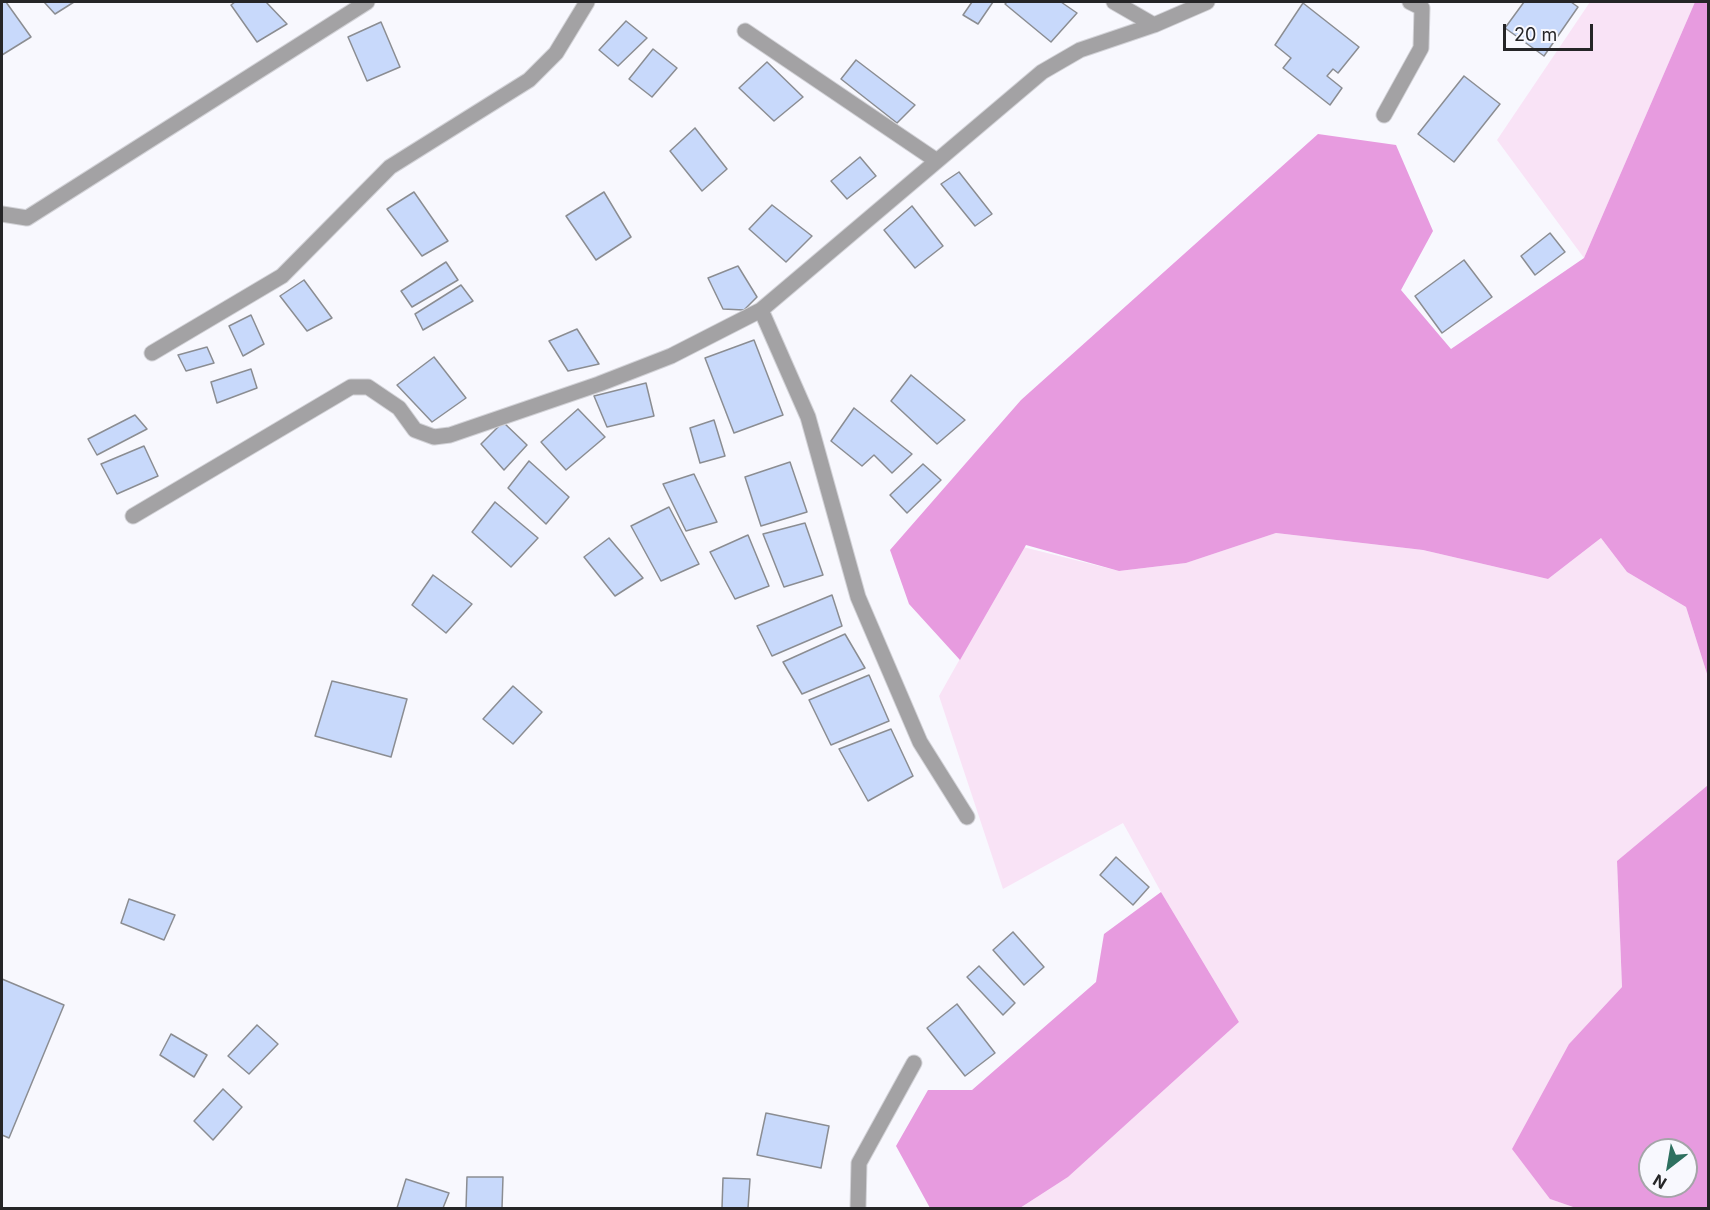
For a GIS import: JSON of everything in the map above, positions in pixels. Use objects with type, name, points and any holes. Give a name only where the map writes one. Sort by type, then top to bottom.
[{"type":"street","points":[[2,214],[27,218],[367,2]]},
{"type":"street","points":[[153,353],[282,276],[390,167],[529,80],[556,53],[587,2]]},
{"type":"street","points":[[1114,2],[1154,25]]},
{"type":"street","points":[[133,516],[351,387],[368,387],[399,408],[415,430],[434,437],[620,376],[670,356],[761,310],[1042,72],[1080,50],[1154,25],[1207,2]]},
{"type":"street","points":[[1384,115],[1421,48],[1422,8],[1410,2]]},
{"type":"street","points":[[745,31],[937,161]]},
{"type":"street","points":[[761,310],[808,417],[858,597],[920,742],[967,817]]},
{"type":"street","points":[[858,1209],[859,1163],[914,1063]]},
{"type":"shaded area","points":[[1590,2],[1695,2],[1584,258],[1497,140]]},
{"type":"shaded area","points":[[1695,2],[1708,2],[1708,677],[1686,607],[1627,572],[1601,538],[1548,579],[1423,550],[1276,533],[1186,563],[1119,571],[1026,545],[960,660],[909,604],[890,550],[1021,400],[1318,134],[1396,145],[1433,231],[1401,290],[1451,349],[1584,258]]},
{"type":"shaded area","points":[[1276,533],[1423,550],[1548,579],[1601,538],[1627,572],[1686,607],[1708,677],[1708,785],[1617,861],[1622,987],[1569,1044],[1550,1199],[1576,1208],[1020,1208],[1068,1177],[1239,1022],[1161,892],[1123,823],[1003,889],[939,696],[1023,547],[1119,571],[1186,563]]},
{"type":"shaded area","points":[[1708,785],[1708,1208],[1576,1208],[1550,1199],[1512,1149],[1569,1044],[1622,987],[1617,861]]},
{"type":"shaded area","points":[[1161,892],[1239,1022],[1068,1177],[1020,1208],[930,1208],[896,1146],[928,1090],[972,1090],[1096,982],[1104,934]]},
{"type":"building","points":[[2,2],[6,2],[31,37],[2,55]]},
{"type":"building","points":[[44,2],[74,2],[55,14]]},
{"type":"building","points":[[235,2],[266,2],[287,24],[257,42],[231,5]]},
{"type":"building","points":[[972,2],[993,2],[978,24],[963,15]]},
{"type":"building","points":[[1007,2],[1061,2],[1077,13],[1051,42],[1005,4]]},
{"type":"building","points":[[1524,2],[1571,2],[1578,7],[1544,56],[1505,28]]},
{"type":"building","points":[[1303,3],[1359,47],[1338,73],[1333,69],[1327,76],[1342,88],[1330,105],[1283,68],[1291,58],[1275,45]]},
{"type":"building","points":[[626,21],[647,38],[618,66],[599,50]]},
{"type":"building","points":[[381,22],[400,67],[367,81],[348,37]]},
{"type":"building","points":[[653,49],[677,68],[652,97],[629,79]]},
{"type":"building","points":[[856,60],[915,105],[897,123],[841,79]]},
{"type":"building","points":[[767,62],[803,97],[774,121],[739,88]]},
{"type":"building","points":[[1464,76],[1500,104],[1454,162],[1418,134]]},
{"type":"building","points":[[695,128],[727,169],[702,191],[670,151]]},
{"type":"building","points":[[860,157],[876,176],[847,199],[831,181]]},
{"type":"building","points":[[959,172],[992,214],[975,226],[941,184]]},
{"type":"building","points":[[414,192],[448,241],[422,256],[387,209]]},
{"type":"building","points":[[604,192],[631,237],[596,260],[566,216]]},
{"type":"building","points":[[772,205],[812,236],[786,262],[749,229]]},
{"type":"building","points":[[912,206],[943,246],[915,268],[884,230]]},
{"type":"building","points":[[1550,233],[1565,252],[1535,275],[1521,256]]},
{"type":"building","points":[[1464,260],[1492,297],[1442,333],[1415,296]]},
{"type":"building","points":[[446,262],[458,280],[412,307],[401,291]]},
{"type":"building","points":[[738,266],[757,297],[744,310],[723,309],[708,278]]},
{"type":"building","points":[[304,280],[332,318],[307,331],[280,296]]},
{"type":"building","points":[[461,285],[473,301],[423,330],[415,314]]},
{"type":"building","points":[[251,315],[264,344],[243,356],[229,326]]},
{"type":"building","points":[[577,329],[599,364],[568,371],[549,341]]},
{"type":"building","points":[[754,340],[783,415],[734,433],[705,358]]},
{"type":"building","points":[[207,347],[214,363],[186,371],[178,355]]},
{"type":"building","points":[[434,357],[466,398],[432,422],[397,385]]},
{"type":"building","points":[[251,369],[257,388],[217,403],[211,382]]},
{"type":"building","points":[[911,375],[965,420],[937,444],[891,401]]},
{"type":"building","points":[[646,383],[654,416],[607,427],[594,396]]},
{"type":"building","points":[[854,408],[912,454],[892,473],[874,455],[862,466],[831,441]]},
{"type":"building","points":[[578,409],[605,437],[566,470],[541,442]]},
{"type":"building","points":[[135,415],[147,429],[97,455],[88,439]]},
{"type":"building","points":[[714,420],[725,456],[700,463],[690,428]]},
{"type":"building","points":[[503,422],[527,445],[504,470],[481,444]]},
{"type":"building","points":[[144,446],[158,476],[117,494],[101,464]]},
{"type":"building","points":[[529,461],[569,497],[546,524],[508,488]]},
{"type":"building","points":[[790,462],[807,512],[761,526],[745,477]]},
{"type":"building","points":[[923,464],[941,480],[907,513],[890,495]]},
{"type":"building","points":[[694,474],[717,522],[686,531],[663,484]]},
{"type":"building","points":[[495,502],[538,538],[511,567],[472,532]]},
{"type":"building","points":[[669,507],[699,564],[661,581],[631,526]]},
{"type":"building","points":[[805,523],[823,575],[784,587],[763,534]]},
{"type":"building","points":[[748,535],[769,586],[735,599],[710,552]]},
{"type":"building","points":[[609,538],[643,578],[615,596],[584,557]]},
{"type":"building","points":[[433,575],[472,604],[446,633],[412,605]]},
{"type":"building","points":[[832,595],[842,626],[772,656],[757,626]]},
{"type":"building","points":[[845,634],[865,668],[802,694],[783,662]]},
{"type":"building","points":[[869,675],[889,721],[831,745],[809,700]]},
{"type":"building","points":[[332,681],[407,699],[391,757],[315,736]]},
{"type":"building","points":[[513,686],[542,712],[513,744],[483,719]]},
{"type":"building","points":[[891,729],[913,776],[868,801],[839,749]]},
{"type":"building","points":[[1116,857],[1149,887],[1133,905],[1100,875]]},
{"type":"building","points":[[129,899],[175,915],[164,940],[121,923]]},
{"type":"building","points":[[1013,932],[1044,967],[1024,985],[993,950]]},
{"type":"building","points":[[979,966],[1015,1003],[1003,1015],[967,977]]},
{"type":"building","points":[[2,979],[64,1005],[9,1138],[2,1135]]},
{"type":"building","points":[[957,1004],[995,1053],[965,1076],[927,1028]]},
{"type":"building","points":[[257,1025],[278,1044],[249,1074],[228,1056]]},
{"type":"building","points":[[171,1034],[207,1055],[194,1077],[160,1055]]},
{"type":"building","points":[[223,1089],[242,1107],[213,1140],[194,1121]]},
{"type":"building","points":[[766,1113],[829,1126],[821,1168],[757,1155]]},
{"type":"building","points":[[467,1177],[503,1177],[502,1208],[466,1208]]},
{"type":"building","points":[[723,1178],[750,1179],[748,1208],[722,1208]]},
{"type":"building","points":[[406,1179],[449,1193],[443,1208],[397,1208]]}]
